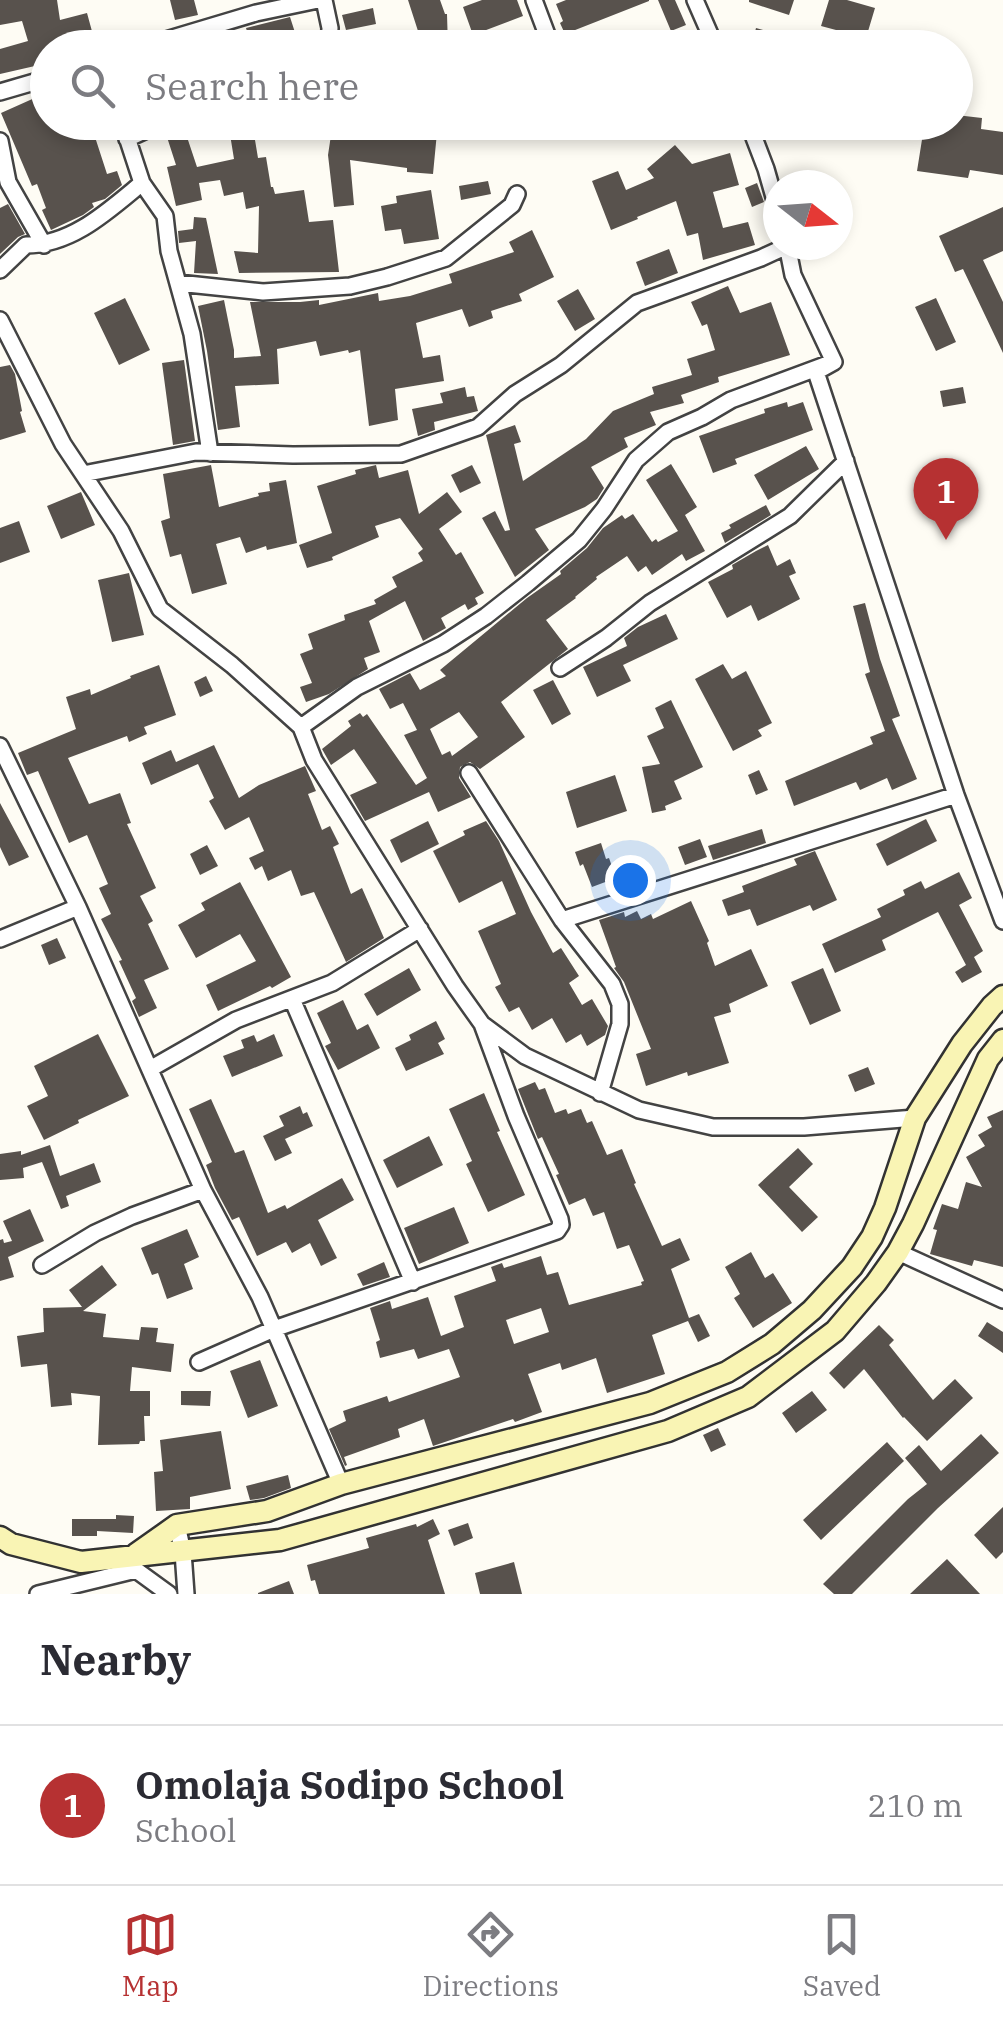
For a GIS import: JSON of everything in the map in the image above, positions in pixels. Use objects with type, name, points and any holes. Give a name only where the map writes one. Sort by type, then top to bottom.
[{"type":"main road","points":[[135,1555],[178,1525],[267,1511],[341,1484],[650,1403],[727,1372],[772,1344],[812,1310],[852,1267],[872,1237],[886,1208],[914,1118],[962,1044],[1003,996]]},
{"type":"main road","points":[[0,1537],[11,1544],[81,1562],[280,1540],[668,1430],[748,1397],[834,1332],[876,1284],[913,1224],[988,1060],[1003,1040]]},
{"type":"street","points":[[232,0],[235,20]]},
{"type":"street","points":[[201,30],[321,0],[330,30]]},
{"type":"street","points":[[534,0],[545,30]]},
{"type":"street","points":[[696,0],[708,30]]},
{"type":"street","points":[[0,92],[30,83]]},
{"type":"street","points":[[127,140],[142,183],[165,216],[168,251],[192,334],[210,453]]},
{"type":"street","points":[[755,140],[766,170]]},
{"type":"street","points":[[0,141],[8,182],[44,245]]},
{"type":"street","points":[[0,270],[26,246],[44,245],[94,223],[142,183]]},
{"type":"street","points":[[178,283],[262,292],[350,286],[388,277],[446,258],[512,205],[517,194]]},
{"type":"street","points":[[82,474],[196,452],[400,454],[478,427],[515,394],[561,365],[637,303],[763,257]]},
{"type":"street","points":[[790,260],[793,275],[834,362]]},
{"type":"street","points":[[0,320],[63,444],[121,531],[160,610],[232,665],[301,727],[314,760],[482,1024],[560,1219],[557,1231],[274,1328],[199,1362]]},
{"type":"street","points":[[834,362],[816,372],[956,796],[1003,921]]},
{"type":"street","points":[[301,727],[357,686],[443,644],[486,616],[579,540],[636,460],[668,432],[731,400],[834,362]]},
{"type":"street","points":[[560,668],[650,603],[790,516],[846,462]]},
{"type":"street","points":[[0,746],[78,907],[203,1190],[274,1328],[341,1484]]},
{"type":"street","points":[[469,773],[562,920],[612,984],[620,1004],[620,1024],[600,1093]]},
{"type":"street","points":[[562,920],[956,796]]},
{"type":"street","points":[[0,938],[78,907]]},
{"type":"street","points":[[150,1069],[236,1020],[332,983],[420,929]]},
{"type":"street","points":[[292,999],[413,1282]]},
{"type":"street","points":[[482,1024],[525,1056],[600,1093],[639,1110],[713,1127],[804,1127],[914,1118]]},
{"type":"street","points":[[42,1264],[108,1227],[203,1190]]},
{"type":"street","points":[[898,1252],[1003,1300]]},
{"type":"street","points":[[178,1525],[186,1594]]},
{"type":"street","points":[[38,1594],[136,1570],[169,1594]]},
{"type":"building","points":[[0,0],[57,0],[60,20],[87,13],[92,30],[30,30],[30,67],[0,74],[0,49],[28,41],[22,21],[0,25]]},
{"type":"building","points":[[170,0],[194,0],[198,15],[175,20]]},
{"type":"building","points":[[408,0],[440,0],[447,14],[447,30],[418,30]]},
{"type":"building","points":[[482,0],[517,0],[523,16],[486,30],[471,30],[463,7]]},
{"type":"building","points":[[566,0],[649,0],[575,30],[563,30],[556,4]]},
{"type":"building","points":[[658,0],[675,0],[686,25],[671,30]]},
{"type":"building","points":[[749,0],[794,0],[789,15]]},
{"type":"building","points":[[829,0],[847,0],[875,8],[868,30],[821,26]]},
{"type":"building","points":[[373,8],[376,24],[346,30],[342,15]]},
{"type":"building","points":[[290,17],[294,30],[247,30]]},
{"type":"building","points":[[30,100],[30,140],[96,140],[107,174],[117,171],[122,185],[105,199],[92,203],[94,207],[83,215],[51,230],[37,184],[32,186],[1,113]]},
{"type":"building","points":[[973,117],[982,118],[981,129],[1003,132],[1003,175],[970,170],[968,178],[917,171],[922,140],[973,140]]},
{"type":"building","points":[[168,140],[188,140],[197,167],[234,159],[231,140],[255,140],[258,158],[266,157],[275,194],[304,190],[309,222],[333,220],[339,272],[239,273],[234,251],[258,253],[259,206],[246,209],[243,192],[224,196],[220,180],[199,183],[202,200],[176,206],[167,167],[176,165]]},
{"type":"building","points":[[330,140],[436,140],[433,174],[350,160],[354,205],[334,207],[328,155]]},
{"type":"building","points":[[675,145],[692,164],[730,153],[739,185],[713,192],[723,228],[748,222],[755,245],[703,260],[698,233],[687,236],[676,201],[611,230],[592,181],[618,171],[626,190],[654,178],[647,169]]},
{"type":"building","points":[[488,181],[491,194],[461,200],[459,186]]},
{"type":"building","points":[[757,183],[763,202],[752,207],[745,188]]},
{"type":"building","points":[[431,190],[439,239],[404,244],[401,229],[385,231],[381,206],[397,203],[396,196]]},
{"type":"building","points":[[8,204],[25,234],[0,254],[0,208]]},
{"type":"building","points":[[1003,207],[1003,251],[983,260],[1003,302],[1003,353],[963,269],[955,272],[939,236]]},
{"type":"building","points":[[194,217],[206,218],[218,274],[194,273],[196,241],[179,243],[178,231],[193,229]]},
{"type":"building","points":[[532,230],[554,277],[519,294],[522,301],[491,311],[493,318],[469,327],[462,309],[416,323],[423,358],[440,355],[444,381],[395,389],[398,420],[369,426],[360,350],[320,356],[316,341],[277,349],[279,384],[235,386],[240,427],[218,430],[198,306],[224,300],[234,358],[261,356],[250,302],[319,300],[319,305],[378,293],[379,301],[410,296],[452,283],[449,274],[514,252],[509,242]]},
{"type":"building","points":[[669,249],[678,273],[645,286],[636,262]]},
{"type":"building","points":[[728,286],[740,313],[771,302],[790,355],[718,377],[719,382],[681,395],[684,403],[650,412],[656,425],[624,438],[628,447],[591,467],[604,488],[597,499],[535,529],[549,550],[515,577],[482,518],[495,511],[505,531],[510,530],[486,435],[515,425],[521,442],[514,444],[523,481],[586,439],[613,411],[654,394],[652,387],[692,375],[687,359],[715,350],[707,324],[702,326],[691,302]]},
{"type":"building","points":[[578,289],[595,319],[575,331],[557,301]]},
{"type":"building","points":[[125,298],[150,350],[119,365],[94,313]]},
{"type":"building","points":[[936,298],[956,342],[936,351],[915,307]]},
{"type":"building","points":[[184,360],[195,441],[173,445],[162,363]]},
{"type":"building","points":[[10,365],[26,432],[0,440],[0,367]]},
{"type":"building","points":[[465,387],[467,397],[474,396],[478,411],[434,422],[435,430],[418,436],[412,409],[443,403],[440,393]]},
{"type":"building","points":[[963,387],[966,403],[943,407],[940,391]]},
{"type":"building","points":[[787,402],[788,407],[803,402],[813,430],[735,459],[737,464],[713,473],[699,436]]},
{"type":"building","points":[[806,446],[819,469],[768,500],[754,475]]},
{"type":"building","points":[[671,464],[697,507],[685,515],[705,551],[686,561],[682,554],[652,575],[646,566],[638,572],[627,556],[596,577],[546,620],[568,649],[501,702],[525,737],[480,769],[470,762],[460,767],[459,778],[471,797],[438,812],[429,792],[365,821],[350,795],[377,783],[354,749],[331,765],[322,749],[351,726],[348,721],[360,713],[363,717],[367,714],[416,785],[427,778],[404,735],[417,730],[403,703],[390,709],[379,689],[410,673],[420,690],[446,676],[440,670],[561,574],[603,528],[622,515],[625,519],[633,514],[652,542],[678,531],[646,480]],"holes":[[[459,712],[478,737],[452,756],[450,751],[442,755],[430,729]]]},
{"type":"building","points":[[211,465],[219,507],[259,496],[258,493],[270,491],[269,483],[286,480],[297,543],[267,550],[266,546],[246,553],[240,537],[216,544],[227,584],[192,594],[181,554],[170,557],[161,521],[170,518],[163,474]]},
{"type":"building","points":[[376,465],[379,478],[408,470],[419,514],[447,492],[462,512],[439,529],[456,555],[461,552],[484,593],[475,598],[478,604],[468,610],[465,604],[441,618],[446,628],[423,641],[405,601],[369,621],[380,652],[364,658],[368,669],[329,694],[306,702],[300,687],[312,683],[300,654],[313,649],[308,634],[376,604],[374,600],[397,587],[392,577],[423,561],[418,553],[423,549],[400,518],[375,526],[379,537],[307,568],[299,545],[332,533],[317,486]]},
{"type":"building","points":[[472,465],[481,483],[460,493],[451,475]]},
{"type":"building","points":[[81,492],[95,525],[61,539],[47,506]]},
{"type":"building","points":[[766,505],[771,515],[725,543],[721,533],[731,528],[729,525]]},
{"type":"building","points":[[19,521],[30,552],[0,563],[0,528]]},
{"type":"building","points":[[768,545],[777,566],[790,559],[796,573],[789,576],[800,599],[758,621],[751,605],[727,618],[708,582]]},
{"type":"building","points":[[129,573],[144,635],[112,642],[98,580]]},
{"type":"building","points":[[865,603],[900,716],[892,719],[917,779],[892,790],[887,778],[860,790],[856,782],[794,806],[785,781],[873,744],[870,737],[885,731],[865,674],[870,672],[853,606]]},
{"type":"building","points":[[666,614],[678,639],[623,665],[631,681],[597,697],[583,667],[627,646],[624,638]]},
{"type":"building","points":[[723,664],[732,679],[746,671],[772,723],[758,730],[762,736],[733,751],[695,679]]},
{"type":"building","points":[[159,665],[176,715],[144,727],[147,734],[129,742],[127,736],[68,758],[89,804],[120,793],[131,823],[127,824],[156,888],[140,896],[169,969],[144,980],[157,1008],[139,1017],[132,1001],[136,998],[119,961],[122,960],[101,919],[111,914],[99,888],[108,884],[87,835],[69,843],[38,771],[27,775],[18,753],[76,729],[66,697],[90,689],[91,695]]},
{"type":"building","points":[[206,676],[213,691],[200,697],[194,682]]},
{"type":"building","points":[[553,680],[571,714],[552,725],[533,690]]},
{"type":"building","points":[[671,700],[703,767],[674,781],[682,799],[665,806],[666,810],[652,813],[642,767],[660,764],[647,736],[664,728],[655,708]]},
{"type":"building","points":[[214,745],[239,798],[305,766],[316,791],[308,794],[322,830],[330,826],[339,844],[333,847],[351,894],[362,888],[384,938],[346,962],[314,892],[301,896],[291,870],[268,881],[262,866],[255,870],[249,858],[264,851],[249,817],[225,830],[209,801],[214,798],[198,764],[151,785],[142,763],[171,750],[176,762]]},
{"type":"building","points":[[759,770],[768,790],[756,795],[748,775]]},
{"type":"building","points":[[615,775],[627,811],[577,828],[566,792]]},
{"type":"building","points":[[0,803],[29,857],[9,866],[0,847]]},
{"type":"building","points":[[926,819],[937,841],[887,866],[876,844]]},
{"type":"building","points":[[428,821],[439,844],[401,863],[390,840]]},
{"type":"building","points":[[486,821],[553,953],[561,948],[579,976],[569,983],[582,1005],[592,999],[608,1026],[605,1035],[587,1046],[581,1034],[566,1043],[552,1018],[532,1030],[519,1007],[509,1012],[495,987],[501,984],[478,931],[516,914],[502,881],[459,903],[433,851]]},
{"type":"building","points":[[762,829],[766,843],[713,860],[708,846]]},
{"type":"building","points":[[700,839],[707,857],[685,865],[678,847]]},
{"type":"building","points":[[601,843],[616,878],[592,887],[575,852]]},
{"type":"building","points":[[207,845],[218,866],[200,875],[190,854]]},
{"type":"building","points":[[815,851],[837,900],[813,911],[810,905],[757,926],[750,909],[728,916],[722,900],[744,892],[742,886],[797,865],[794,859]]},
{"type":"building","points":[[959,872],[972,898],[959,905],[983,951],[974,957],[982,972],[962,983],[955,972],[966,965],[938,912],[882,940],[886,950],[835,973],[822,944],[881,917],[877,909],[905,895],[903,890],[921,881],[925,889]]},
{"type":"building","points":[[240,882],[291,977],[218,1011],[206,985],[256,961],[240,934],[196,958],[178,925],[205,910],[201,903]]},
{"type":"building","points":[[691,901],[709,941],[715,966],[751,949],[768,986],[729,1004],[731,1012],[714,1017],[729,1063],[646,1086],[636,1054],[651,1049],[624,982],[614,968],[599,920],[624,912],[625,917],[637,911],[641,919],[651,914],[653,919]]},
{"type":"building","points":[[57,938],[66,958],[49,965],[41,945]]},
{"type":"building","points":[[409,968],[421,990],[377,1016],[364,994]]},
{"type":"building","points":[[823,968],[841,1011],[810,1025],[791,982]]},
{"type":"building","points":[[343,1000],[357,1030],[368,1024],[380,1048],[338,1070],[325,1046],[331,1043],[317,1013]]},
{"type":"building","points":[[436,1021],[445,1039],[438,1043],[444,1054],[406,1071],[395,1048],[411,1040],[409,1035]]},
{"type":"building","points":[[98,1034],[129,1096],[44,1140],[27,1106],[48,1096],[34,1066]]},
{"type":"building","points":[[274,1034],[283,1056],[232,1077],[223,1056],[244,1048],[241,1040],[254,1035],[257,1042]]},
{"type":"building","points":[[868,1067],[875,1084],[855,1092],[848,1075]]},
{"type":"building","points":[[535,1082],[539,1090],[545,1088],[555,1113],[581,1109],[587,1123],[592,1121],[607,1155],[622,1149],[662,1246],[680,1238],[690,1260],[671,1269],[689,1318],[699,1314],[710,1336],[698,1342],[688,1321],[652,1335],[665,1374],[607,1393],[596,1358],[562,1370],[560,1363],[528,1374],[542,1412],[433,1446],[424,1419],[398,1429],[400,1437],[344,1457],[345,1466],[329,1429],[346,1421],[343,1411],[387,1396],[389,1402],[460,1377],[449,1349],[418,1359],[414,1349],[380,1358],[376,1342],[380,1340],[370,1308],[390,1301],[392,1309],[428,1297],[441,1336],[464,1327],[454,1296],[496,1281],[491,1267],[502,1263],[504,1268],[541,1256],[547,1275],[558,1272],[569,1305],[642,1285],[644,1281],[629,1245],[617,1249],[604,1212],[593,1216],[585,1198],[569,1205],[556,1175],[559,1174],[542,1137],[538,1139],[518,1089]],"holes":[[[541,1308],[549,1332],[514,1344],[506,1320]]]},
{"type":"building","points":[[484,1093],[525,1195],[488,1212],[466,1164],[472,1161],[449,1109]]},
{"type":"building","points":[[211,1099],[235,1153],[244,1150],[268,1213],[285,1205],[287,1209],[342,1178],[354,1200],[318,1220],[337,1258],[321,1266],[310,1243],[292,1253],[286,1242],[257,1256],[239,1217],[232,1220],[215,1188],[206,1165],[212,1162],[189,1109]]},
{"type":"building","points":[[300,1106],[313,1126],[285,1139],[292,1153],[275,1161],[263,1136],[284,1126],[279,1116]]},
{"type":"building","points":[[1003,1110],[1003,1267],[974,1260],[972,1266],[930,1254],[942,1204],[958,1209],[966,1182],[982,1187],[966,1157],[985,1146],[978,1135],[992,1127],[987,1117]]},
{"type":"building","points":[[429,1136],[443,1165],[397,1188],[383,1160]]},
{"type":"building","points":[[50,1145],[60,1176],[94,1163],[101,1182],[66,1196],[69,1206],[61,1209],[42,1162],[23,1168],[24,1178],[0,1180],[0,1154],[21,1151],[21,1155]]},
{"type":"building","points":[[798,1148],[813,1164],[789,1187],[818,1217],[802,1232],[758,1185]]},
{"type":"building","points":[[454,1207],[469,1243],[419,1264],[404,1228]]},
{"type":"building","points":[[30,1209],[44,1241],[8,1257],[14,1277],[0,1281],[0,1240],[12,1241],[3,1221]]},
{"type":"building","points":[[187,1229],[199,1257],[184,1264],[193,1289],[167,1299],[158,1273],[152,1275],[141,1248]]},
{"type":"building","points":[[751,1252],[765,1278],[773,1273],[792,1303],[753,1328],[734,1298],[740,1294],[725,1267]]},
{"type":"building","points":[[384,1262],[390,1277],[363,1286],[357,1274]]},
{"type":"building","points":[[102,1265],[117,1285],[83,1311],[106,1314],[103,1337],[139,1340],[141,1327],[158,1328],[156,1342],[174,1344],[171,1372],[132,1367],[130,1391],[150,1391],[150,1416],[144,1416],[145,1441],[139,1444],[98,1445],[100,1396],[71,1393],[72,1405],[51,1407],[47,1364],[21,1367],[17,1336],[44,1332],[43,1308],[82,1307],[69,1290]]},
{"type":"building","points":[[987,1322],[1003,1332],[1003,1353],[978,1336]]},
{"type":"building","points":[[879,1325],[894,1340],[889,1345],[933,1400],[955,1379],[973,1398],[927,1441],[864,1369],[844,1389],[829,1373]]},
{"type":"building","points":[[260,1360],[278,1406],[248,1418],[230,1371]]},
{"type":"building","points":[[181,1391],[211,1391],[210,1406],[181,1405]]},
{"type":"building","points":[[812,1391],[827,1410],[796,1433],[782,1413]]},
{"type":"building","points":[[718,1428],[726,1445],[711,1452],[703,1435]]},
{"type":"building","points":[[221,1431],[231,1489],[190,1497],[190,1509],[156,1511],[154,1472],[163,1471],[160,1440]]},
{"type":"building","points":[[981,1434],[999,1453],[852,1594],[834,1594],[823,1584],[927,1484],[905,1458],[919,1445],[941,1471]]},
{"type":"building","points":[[887,1442],[904,1461],[821,1540],[803,1520]]},
{"type":"building","points":[[288,1475],[291,1488],[250,1500],[246,1486]]},
{"type":"building","points":[[1003,1507],[1003,1552],[996,1559],[974,1535]]},
{"type":"building","points":[[116,1515],[134,1516],[133,1533],[97,1531],[97,1536],[72,1536],[72,1519],[116,1519]]},
{"type":"building","points":[[433,1519],[440,1534],[428,1540],[445,1594],[319,1594],[315,1580],[311,1581],[307,1565],[369,1548],[366,1538],[416,1524],[417,1527]]},
{"type":"building","points":[[468,1523],[473,1538],[454,1546],[448,1530]]},
{"type":"building","points":[[947,1559],[980,1594],[910,1594]]},
{"type":"building","points":[[514,1562],[522,1594],[480,1594],[475,1573]]},
{"type":"building","points":[[289,1581],[294,1594],[258,1594],[258,1593]]},
{"type":"place","name":"Omolaja Sodipo School","points":[[946,540]]}]
